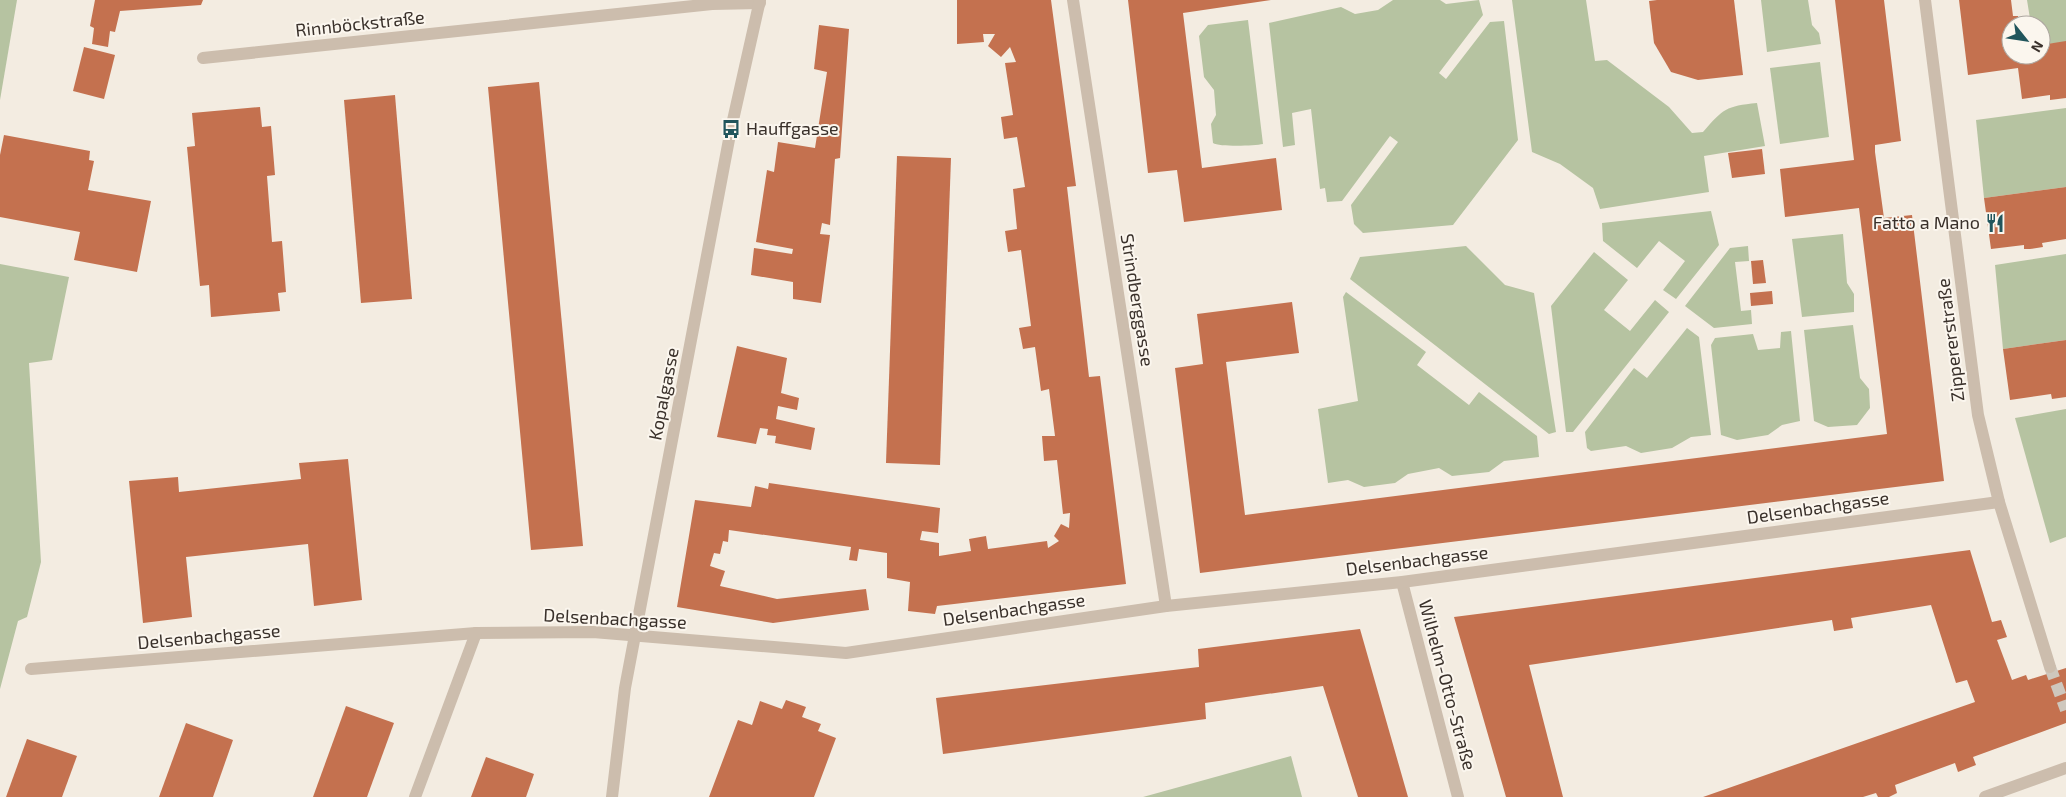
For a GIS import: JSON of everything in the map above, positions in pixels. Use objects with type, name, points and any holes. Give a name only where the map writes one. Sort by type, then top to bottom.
[{"type":"street","name":"Strindberggasse","points":[[1073,0],[1166,606]]},
{"type":"street","name":"Zippererstraße","points":[[1926,0],[1978,415],[1999,502],[2050,667]]},
{"type":"street","name":"Rinnböckstraße","points":[[203,58],[712,4],[760,2]]},
{"type":"street","name":"Kopalgasse","points":[[612,797],[625,688],[729,138],[760,2]]},
{"type":"street","name":"Delsenbachgasse","points":[[31,669],[476,633],[593,632],[846,653],[1166,606],[1402,582],[1999,502]]},
{"type":"street","name":"Wilhelm-Otto-Straße","points":[[1402,582],[1458,797]]},
{"type":"street","points":[[415,797],[476,633]]},
{"type":"street","points":[[1985,797],[2066,768]]},
{"type":"green space","points":[[0,0],[17,0],[0,100]]},
{"type":"green space","points":[[1393,0],[1440,0],[1446,4],[1479,0],[1483,15],[1439,73],[1446,79],[1490,22],[1504,21],[1518,140],[1453,225],[1363,233],[1354,224],[1351,205],[1398,142],[1390,136],[1342,201],[1327,202],[1325,188],[1320,189],[1311,109],[1292,113],[1295,145],[1283,147],[1269,23],[1341,7],[1355,14],[1378,10]]},
{"type":"green space","points":[[1512,0],[1586,0],[1595,61],[1607,60],[1669,107],[1692,133],[1703,132],[1716,118],[1732,107],[1757,103],[1765,146],[1704,156],[1709,192],[1600,209],[1593,188],[1560,164],[1532,152]]},
{"type":"green space","points":[[1761,0],[1808,0],[1812,25],[1819,33],[1821,44],[1767,52]]},
{"type":"green space","points":[[2027,0],[2066,0],[2066,42],[2051,44],[2051,15],[2029,15]]},
{"type":"green space","points":[[1248,20],[1263,144],[1237,146],[1213,143],[1211,124],[1216,115],[1214,90],[1204,77],[1199,36],[1208,25]]},
{"type":"green space","points":[[1820,62],[1829,137],[1780,144],[1770,68]]},
{"type":"green space","points":[[2066,108],[2066,187],[1984,198],[1976,120]]},
{"type":"green space","points":[[1711,211],[1719,245],[1676,299],[1663,290],[1685,261],[1659,241],[1637,268],[1603,241],[1602,223]]},
{"type":"green space","points":[[1843,234],[1847,283],[1854,294],[1854,312],[1802,317],[1792,239]]},
{"type":"green space","points":[[1466,246],[1505,285],[1534,293],[1556,432],[1549,434],[1350,279],[1360,257]]},
{"type":"green space","points":[[1748,246],[1749,261],[1735,262],[1741,311],[1751,310],[1752,324],[1714,328],[1685,306],[1730,248]]},
{"type":"green space","points":[[1594,252],[1628,280],[1604,310],[1630,331],[1655,300],[1669,312],[1573,432],[1566,432],[1551,306]]},
{"type":"green space","points":[[2066,254],[2066,340],[2003,349],[1995,265]]},
{"type":"green space","points":[[0,264],[69,277],[52,360],[29,363],[41,562],[27,617],[18,621],[0,689]]},
{"type":"green space","points":[[1346,292],[1426,352],[1417,365],[1469,405],[1479,392],[1537,436],[1539,457],[1504,461],[1489,472],[1452,476],[1439,468],[1408,474],[1395,483],[1364,487],[1348,480],[1328,483],[1318,409],[1358,401],[1343,297]]},
{"type":"green space","points":[[1853,325],[1860,378],[1869,389],[1870,408],[1857,425],[1828,427],[1814,421],[1804,330]]},
{"type":"green space","points":[[1687,328],[1699,337],[1711,435],[1691,437],[1672,448],[1641,453],[1626,446],[1591,451],[1587,448],[1585,432],[1634,368],[1647,378]]},
{"type":"green space","points":[[1791,331],[1800,421],[1782,425],[1768,435],[1737,440],[1721,435],[1711,345],[1715,338],[1753,334],[1758,350],[1780,348],[1781,332]]},
{"type":"green space","points":[[2066,409],[2066,537],[2050,543],[2015,418]]},
{"type":"green space","points":[[1291,756],[1302,797],[1143,797]]},
{"type":"building","points":[[95,0],[203,0],[201,5],[120,11],[115,32],[110,31],[108,47],[92,44],[94,28],[90,26]]},
{"type":"building","points":[[957,0],[1051,0],[1076,186],[1067,187],[1089,377],[1100,376],[1126,584],[937,606],[935,614],[908,611],[910,582],[887,578],[887,553],[859,549],[857,561],[849,560],[851,547],[729,530],[728,542],[723,541],[720,554],[714,553],[710,566],[725,571],[720,586],[777,599],[866,589],[869,610],[773,623],[677,607],[695,500],[751,507],[755,486],[768,489],[769,483],[940,508],[938,533],[922,531],[920,540],[939,543],[939,556],[971,551],[969,539],[986,536],[988,549],[1047,541],[1048,548],[1059,541],[1054,536],[1061,524],[1069,528],[1070,513],[1063,514],[1057,460],[1044,461],[1042,436],[1055,436],[1049,389],[1041,391],[1035,347],[1023,349],[1019,328],[1031,326],[1021,250],[1008,252],[1005,231],[1017,229],[1013,189],[1025,187],[1017,137],[1004,139],[1001,117],[1013,115],[1005,63],[1016,62],[1010,47],[1001,57],[988,46],[995,34],[983,34],[984,42],[957,44]]},
{"type":"building","points":[[1128,0],[1271,0],[1183,13],[1202,168],[1276,158],[1282,210],[1184,222],[1177,170],[1148,173]]},
{"type":"building","points":[[1734,0],[1743,75],[1698,80],[1671,72],[1654,43],[1649,1]]},
{"type":"building","points":[[1835,0],[1884,0],[1901,141],[1875,145],[1875,152],[1884,218],[1912,215],[1944,481],[1200,573],[1175,368],[1203,364],[1197,314],[1292,302],[1299,353],[1226,362],[1245,515],[1887,434],[1859,208],[1785,217],[1780,169],[1854,160]]},
{"type":"building","points":[[1959,0],[2011,0],[2013,15],[2001,15],[2001,65],[2051,65],[2051,43],[2066,41],[2066,98],[2050,100],[2050,95],[2022,99],[2018,68],[1968,75]]},
{"type":"building","points":[[819,25],[849,29],[840,158],[835,159],[830,225],[822,223],[820,234],[830,235],[821,303],[793,299],[793,282],[751,275],[754,248],[792,254],[793,249],[756,242],[767,170],[774,172],[778,142],[815,148],[827,72],[814,69]]},
{"type":"building","points":[[84,47],[115,55],[104,99],[73,91]]},
{"type":"building","points":[[539,82],[583,546],[531,550],[488,87]]},
{"type":"building","points":[[395,95],[412,299],[361,303],[344,100]]},
{"type":"building","points":[[260,107],[262,127],[271,126],[275,175],[267,176],[272,242],[282,241],[286,292],[278,293],[280,311],[211,317],[209,285],[200,286],[187,147],[195,146],[192,113]]},
{"type":"building","points":[[4,135],[90,151],[89,160],[94,161],[88,190],[151,201],[137,272],[74,260],[80,232],[0,217],[0,155]]},
{"type":"building","points":[[1762,149],[1765,174],[1732,178],[1728,153]]},
{"type":"building","points":[[897,156],[951,158],[940,465],[886,463]]},
{"type":"building","points":[[2066,187],[2066,239],[2042,243],[2043,247],[2030,249],[2024,249],[2024,245],[1991,249],[1984,198]]},
{"type":"building","points":[[1763,260],[1766,283],[1753,284],[1751,261]]},
{"type":"building","points":[[1772,291],[1773,304],[1751,306],[1750,293]]},
{"type":"building","points":[[2066,340],[2066,397],[2052,399],[2051,394],[2010,400],[2003,349]]},
{"type":"building","points":[[737,346],[787,358],[781,393],[799,398],[797,410],[778,406],[776,419],[815,428],[811,450],[775,443],[776,436],[767,435],[768,429],[760,428],[756,444],[717,437]]},
{"type":"building","points":[[348,459],[362,600],[314,606],[308,544],[186,557],[192,617],[143,623],[129,481],[178,477],[179,492],[301,479],[299,463]]},
{"type":"building","points":[[1970,550],[1992,622],[2001,620],[2007,637],[1997,640],[2012,680],[2026,675],[2028,680],[2066,668],[2066,723],[1973,757],[1976,765],[1958,772],[1955,763],[1895,785],[1897,793],[1889,797],[1878,797],[1876,793],[1863,797],[1703,797],[1975,702],[1967,680],[1956,683],[1931,605],[1851,618],[1853,628],[1834,631],[1832,620],[1529,665],[1563,797],[1506,797],[1454,617]]},
{"type":"building","points":[[1360,629],[1408,797],[1358,797],[1323,686],[1205,703],[1206,719],[943,754],[936,698],[1199,667],[1198,649]]},
{"type":"building","points":[[786,700],[806,707],[802,717],[821,724],[818,731],[836,738],[814,797],[709,797],[738,720],[752,725],[760,701],[782,709]]},
{"type":"building","points":[[346,706],[394,723],[367,797],[313,797]]},
{"type":"building","points":[[186,723],[233,740],[213,797],[159,797]]},
{"type":"building","points":[[27,739],[77,756],[62,797],[6,797]]},
{"type":"building","points":[[486,757],[534,774],[526,797],[471,797]]},
{"type":"tunnel","points":[[2050,667],[2066,710]]},
{"type":"place","name":"Hauffgasse","points":[[731,129]]},
{"type":"place","name":"Fatto a Mano","points":[[1995,223]]}]
